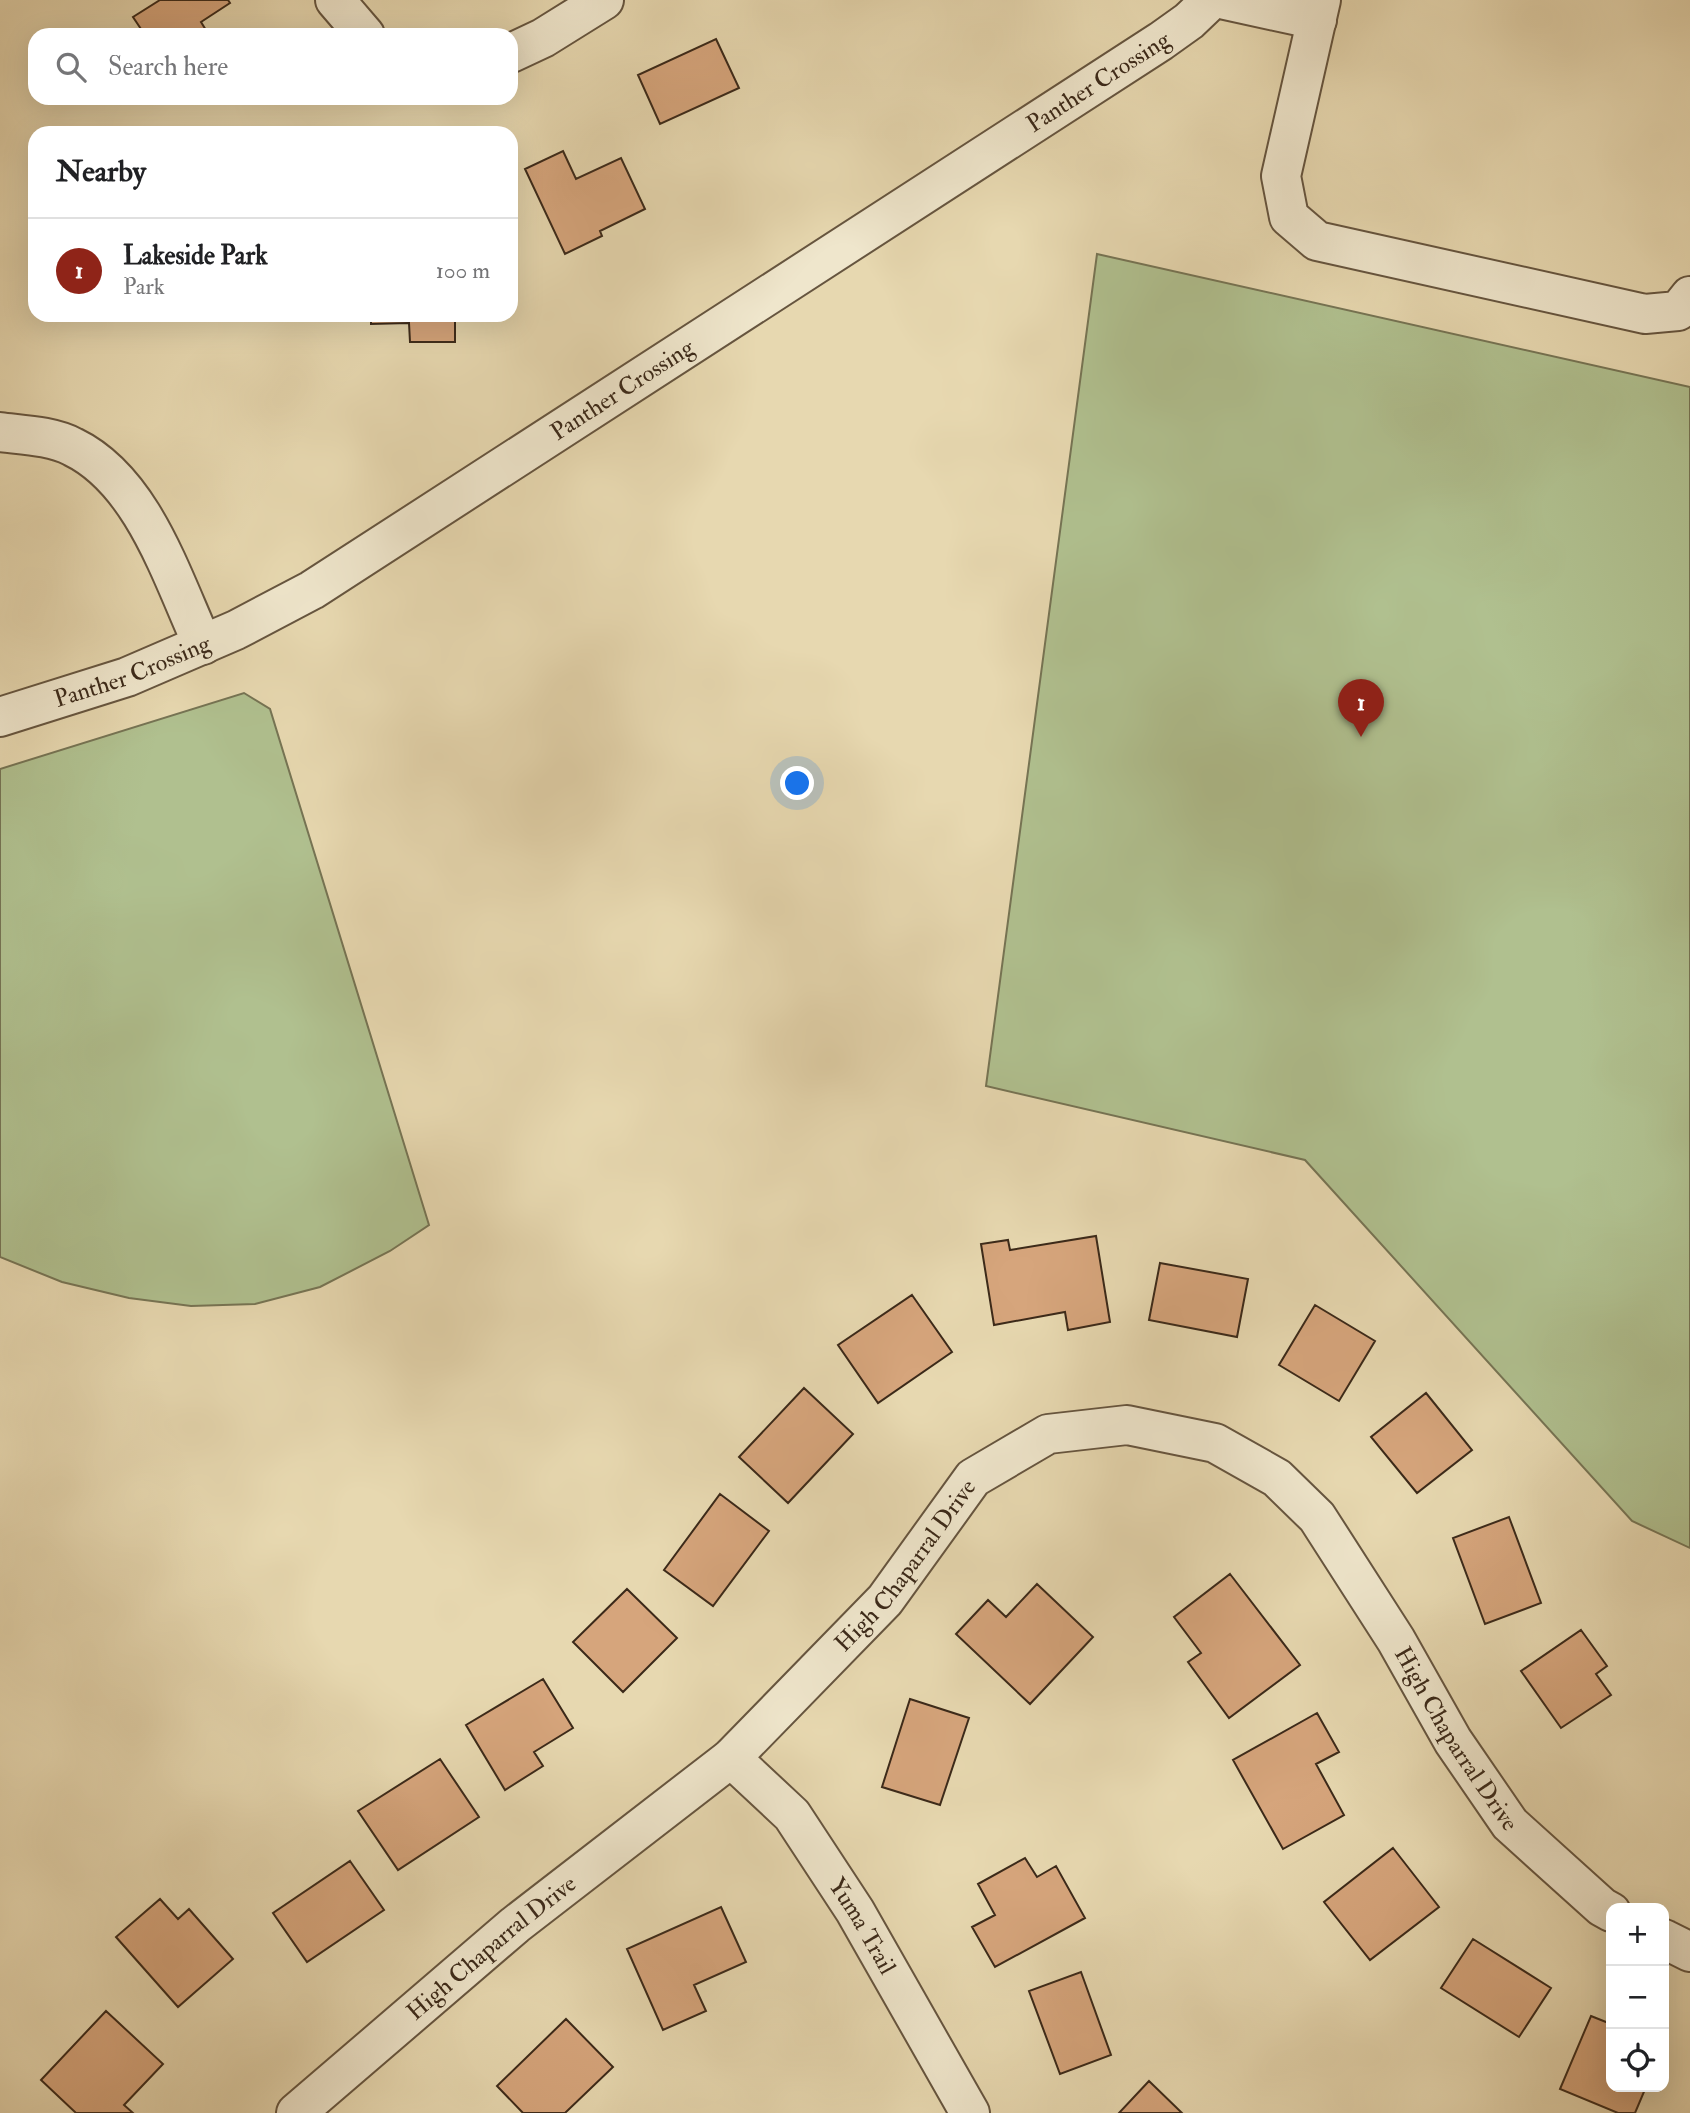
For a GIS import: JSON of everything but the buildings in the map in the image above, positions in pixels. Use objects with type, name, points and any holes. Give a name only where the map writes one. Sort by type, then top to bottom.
[{"type":"street","points":[[335,0],[359,28]]},
{"type":"street","points":[[518,50],[543,38],[604,0]]},
{"type":"street","name":"Panther Crossing","points":[[0,717],[127,677],[236,630],[312,590],[1161,41],[1212,0]]},
{"type":"street","points":[[1225,0],[1319,10],[1281,176],[1289,217],[1317,241],[1645,314],[1678,311],[1690,296]]},
{"type":"street","points":[[0,432],[32,435],[73,446],[110,472],[132,497],[151,532],[203,645]]},
{"type":"street","name":"High Chaparral Drive","points":[[296,2113],[516,1925],[731,1758],[885,1600],[973,1478],[1048,1434],[1127,1425],[1215,1443],[1277,1478],[1317,1517],[1396,1640],[1453,1741],[1510,1824],[1606,1909]]},
{"type":"street","name":"Yuma Trail","points":[[731,1758],[792,1815],[855,1912],[970,2113]]},
{"type":"street","points":[[1669,1942],[1690,1952]]},
{"type":"green space","points":[[1097,254],[1690,387],[1690,1548],[1632,1521],[1305,1160],[986,1086]]},
{"type":"green space","points":[[244,693],[270,709],[429,1225],[390,1251],[320,1287],[255,1304],[191,1306],[129,1298],[62,1282],[0,1257],[0,769]]},
{"type":"place","name":"Lakeside Park","points":[[1361,737]]}]
